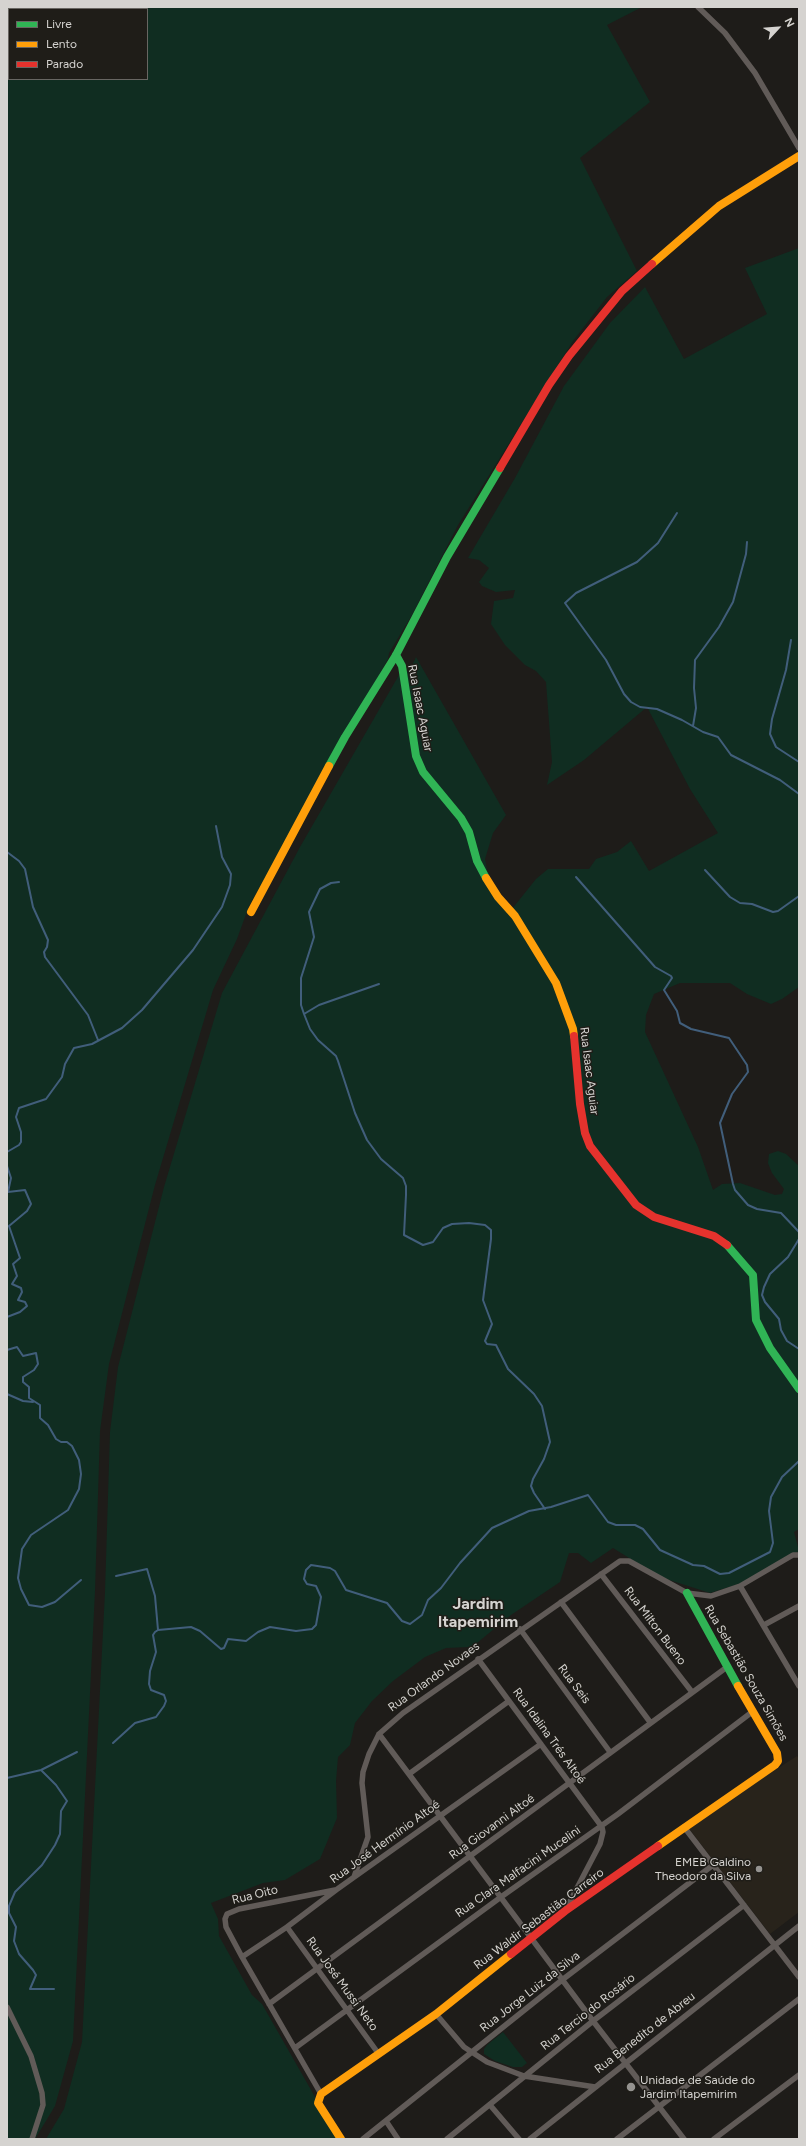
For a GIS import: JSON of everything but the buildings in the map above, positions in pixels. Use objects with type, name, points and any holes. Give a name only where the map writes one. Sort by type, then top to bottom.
[{"type":"street","points":[[698,7],[725,33],[755,73],[799,148]]},
{"type":"street","points":[[251,912],[345,737],[396,654],[447,557],[549,385],[569,356],[622,291],[639,275],[719,206],[799,156]]},
{"type":"street","name":"Rua Isaac Aguiar","points":[[396,654],[402,666],[416,756],[423,772],[461,818],[469,832],[477,861],[486,878],[498,896],[515,916],[556,983],[573,1029],[580,1104],[585,1133],[590,1146],[636,1205],[654,1217],[714,1236],[723,1241],[748,1267],[753,1275],[755,1286],[756,1320],[770,1348],[799,1389]]},
{"type":"street","name":"Rua Sebastião Souza Simões","points":[[629,1561],[687,1593],[711,1596],[740,1586],[793,1555],[799,1555]]},
{"type":"street","name":"Rua Orlando Novaes","points":[[354,1877],[368,1837],[362,1783],[363,1772],[369,1754],[379,1734],[392,1720],[520,1629],[620,1561],[629,1561]]},
{"type":"street","name":"Rua Milton Bueno","points":[[601,1574],[692,1692]]},
{"type":"street","points":[[740,1586],[799,1686]]},
{"type":"street","name":"Rua Sebastião Souza Simões","points":[[687,1593],[752,1712],[777,1753],[778,1758],[775,1765]]},
{"type":"street","points":[[560,1602],[650,1722]]},
{"type":"street","points":[[764,1625],[799,1606]]},
{"type":"street","name":"Rua Seis","points":[[520,1629],[610,1752]]},
{"type":"street","name":"Rua Idalina Trés Altoé","points":[[478,1659],[602,1827]]},
{"type":"street","name":"Rua Giovanni Altoé","points":[[269,2004],[570,1784],[650,1722],[727,1667]]},
{"type":"street","points":[[409,1774],[509,1700]]},
{"type":"street","name":"Rua Clara Malfacini Mucelini","points":[[294,2048],[501,1897],[602,1827],[752,1712]]},
{"type":"street","points":[[379,1734],[562,1980],[684,2139]]},
{"type":"street","name":"Rua José Hermínio Altoé","points":[[242,1957],[287,1927],[440,1815],[541,1744]]},
{"type":"street","name":"Rua Waldir Sebastião Carreiro","points":[[321,2094],[436,2014],[565,1911],[775,1765]]},
{"type":"street","points":[[565,1911],[600,1844],[603,1832],[602,1827]]},
{"type":"street","points":[[684,1827],[799,1977]]},
{"type":"street","name":"Rua Jorge Luiz da Silva","points":[[363,2139],[562,1980],[713,1865]]},
{"type":"street","name":"Rua Oito","points":[[242,1957],[226,1927],[225,1919],[227,1914],[239,1909],[336,1890]]},
{"type":"street","name":"Rua Tercio do Rosário","points":[[448,2139],[593,2021],[744,1906]]},
{"type":"street","name":"Rua Benedito de Abreu","points":[[530,2139],[799,1926]]},
{"type":"street","name":"Rua José Mussi Neto","points":[[287,1927],[348,2009],[378,2053]]},
{"type":"street","points":[[242,1957],[321,2094],[318,2103],[341,2139]]},
{"type":"street","points":[[617,2139],[799,1999]]},
{"type":"street","points":[[7,2006],[31,2056],[42,2093],[43,2105],[32,2139]]},
{"type":"street","points":[[436,2014],[470,2053],[487,2062],[524,2076],[594,2087]]},
{"type":"street","points":[[714,2139],[799,2075]]},
{"type":"street","points":[[490,2105],[519,2139]]},
{"type":"street","points":[[386,2121],[398,2139]]},
{"type":"shaded area","name":"EMEB Galdino Theodoro da Silva","points":[[797,1756],[799,1759],[799,1912],[770,1934],[687,1826]]},
{"type":"green space","points":[[7,7],[642,7],[607,25],[650,102],[580,158],[637,271],[607,297],[573,341],[458,525],[412,615],[389,653],[388,659],[249,906],[237,939],[213,990],[155,1185],[109,1364],[100,1431],[95,1591],[73,2041],[55,2106],[35,2139],[7,2139]]},
{"type":"green space","points":[[799,248],[799,987],[782,999],[771,1004],[747,994],[730,983],[680,983],[654,994],[646,1015],[645,1032],[698,1147],[713,1190],[722,1184],[740,1183],[775,1195],[782,1194],[784,1189],[772,1173],[768,1163],[769,1154],[778,1151],[786,1154],[799,1166],[799,1529],[794,1532],[799,1551],[745,1582],[710,1593],[660,1577],[613,1548],[591,1563],[578,1553],[569,1553],[560,1582],[511,1615],[477,1643],[469,1647],[446,1648],[425,1657],[393,1681],[372,1701],[355,1723],[350,1745],[338,1757],[336,1781],[337,1818],[320,1859],[285,1880],[263,1883],[211,1903],[218,1919],[219,1936],[252,1995],[262,2004],[339,2139],[46,2139],[64,2109],[82,2042],[105,1592],[110,1432],[118,1367],[164,1187],[222,993],[300,847],[399,675],[410,670],[416,657],[506,815],[493,833],[485,859],[489,880],[512,909],[536,879],[548,869],[589,869],[596,859],[617,852],[631,841],[649,871],[718,833],[690,789],[647,707],[584,760],[547,785],[552,762],[546,682],[536,671],[525,665],[505,645],[491,624],[494,601],[513,598],[515,590],[496,592],[482,586],[479,582],[489,568],[479,560],[468,558],[515,478],[564,386],[610,323],[645,287],[684,359],[767,314],[745,268]]},
{"type":"green space","points":[[503,2032],[527,2063],[522,2067],[513,2067],[495,2061],[484,2054],[484,2049],[487,2045]]},
{"type":"waterway","points":[[677,513],[658,543],[637,562],[576,593],[565,603],[606,660],[624,694],[631,702],[640,707],[657,709],[682,720],[703,732],[718,737],[731,755],[780,780],[799,794]]},
{"type":"waterway","points":[[693,726],[696,708],[694,688],[695,660],[719,627],[733,602],[746,554],[747,542]]},
{"type":"waterway","points":[[791,640],[786,670],[772,719],[770,734],[776,747],[799,762]]},
{"type":"waterway","points":[[7,1152],[19,1145],[21,1142],[21,1132],[16,1117],[19,1108],[46,1099],[62,1077],[65,1064],[74,1048],[92,1044],[122,1028],[142,1010],[193,950],[222,907],[230,885],[231,874],[222,857],[216,826]]},
{"type":"waterway","points":[[7,852],[19,861],[25,869],[33,907],[48,940],[47,947],[44,952],[45,957],[88,1015],[98,1040]]},
{"type":"waterway","points":[[705,870],[730,897],[740,903],[752,904],[773,912],[778,911],[799,896]]},
{"type":"waterway","points":[[576,877],[655,967],[671,976],[672,978],[664,990],[677,1011],[680,1023],[691,1029],[729,1038],[747,1065],[748,1072],[732,1094],[720,1123],[733,1184],[735,1190],[748,1205],[757,1209],[781,1213],[799,1232]]},
{"type":"waterway","points":[[339,882],[331,883],[320,889],[309,912],[314,937],[301,978],[301,1005],[310,1029],[318,1040],[336,1056],[355,1113],[367,1140],[381,1159],[403,1178],[406,1186],[404,1235],[423,1245],[433,1242],[443,1228],[452,1224],[469,1223],[485,1225],[491,1230],[483,1300],[492,1324],[485,1341],[487,1344],[496,1345],[508,1369],[534,1394],[542,1406],[550,1442],[544,1459],[533,1479],[531,1486],[545,1509]]},
{"type":"waterway","points":[[304,1014],[319,1005],[379,984]]},
{"type":"waterway","points":[[7,1166],[11,1178],[8,1192],[25,1190],[31,1204],[27,1211],[9,1226],[20,1258],[13,1264],[17,1276],[12,1284],[21,1288],[22,1292],[18,1300],[25,1302],[27,1306],[20,1312],[7,1317]]},
{"type":"waterway","points":[[799,1239],[788,1257],[770,1274],[762,1295],[765,1302],[779,1319],[781,1330],[787,1341],[799,1349]]},
{"type":"waterway","points":[[7,1350],[17,1347],[23,1356],[36,1353],[38,1364],[34,1370],[23,1377],[23,1382],[29,1387],[29,1398],[40,1405],[40,1418],[48,1425],[56,1439],[61,1442],[67,1442],[72,1446],[79,1460],[81,1474],[79,1489],[68,1510],[31,1535],[22,1549],[18,1578],[21,1589],[29,1605],[42,1607],[55,1602],[81,1580]]},
{"type":"waterway","points":[[7,1394],[23,1401],[33,1402]]},
{"type":"waterway","points":[[113,1743],[135,1723],[156,1717],[166,1701],[164,1695],[151,1690],[149,1684],[150,1671],[156,1652],[153,1635],[155,1632],[158,1630],[191,1627],[200,1631],[221,1649],[224,1648],[228,1639],[246,1641],[258,1632],[270,1627],[296,1631],[312,1629],[316,1625],[321,1597],[316,1586],[307,1584],[304,1579],[306,1570],[311,1565],[330,1568],[335,1571],[346,1590],[387,1603],[402,1621],[410,1624],[422,1615],[428,1600],[441,1588],[460,1563],[492,1528],[529,1511],[551,1507],[588,1495],[608,1522],[616,1525],[635,1525],[643,1529],[660,1550],[693,1565],[704,1566],[720,1574],[729,1573],[770,1552],[773,1543],[769,1511],[771,1497],[782,1477],[799,1461]]},
{"type":"waterway","points":[[116,1576],[147,1569],[155,1596],[158,1630]]},
{"type":"waterway","points":[[7,1778],[41,1770],[77,1752]]},
{"type":"waterway","points":[[41,1770],[56,1785],[67,1801],[61,1811],[60,1834],[42,1865],[15,1892],[9,1906],[9,1913],[16,1927],[14,1941],[19,1954],[36,1975],[30,1989],[54,1989]]},
{"type":"traffic: fast","points":[[329,766],[345,737],[396,655],[447,557],[500,468]]},
{"type":"traffic: fast","points":[[396,655],[402,666],[416,756],[423,772],[461,818],[469,832],[477,861],[486,878]]},
{"type":"traffic: fast","points":[[727,1245],[753,1275],[756,1320],[770,1348],[799,1389]]},
{"type":"traffic: fast","points":[[687,1593],[738,1686]]},
{"type":"traffic: slow","points":[[652,264],[719,206],[799,156]]},
{"type":"traffic: slow","points":[[251,912],[329,766]]},
{"type":"traffic: slow","points":[[486,878],[498,897],[515,916],[556,983],[573,1029],[574,1036]]},
{"type":"traffic: slow","points":[[658,1846],[775,1765],[778,1761],[777,1753],[738,1686]]},
{"type":"traffic: slow","points":[[341,2139],[318,2103],[321,2094],[436,2014],[511,1954]]},
{"type":"traffic: jam","points":[[500,468],[549,385],[569,356],[622,291],[652,264]]},
{"type":"traffic: jam","points":[[574,1036],[580,1104],[585,1133],[590,1146],[636,1205],[654,1217],[714,1236],[727,1245]]},
{"type":"traffic: jam","points":[[511,1954],[565,1911],[658,1846]]},
{"type":"place","name":"EMEB Galdino Theodoro da Silva","points":[[759,1869]]},
{"type":"place","name":"Unidade de Saúde do Jardim Itapemirim","points":[[631,2087]]},
{"type":"district","name":"Jardim Itapemirim","points":[[478,1613]]}]
